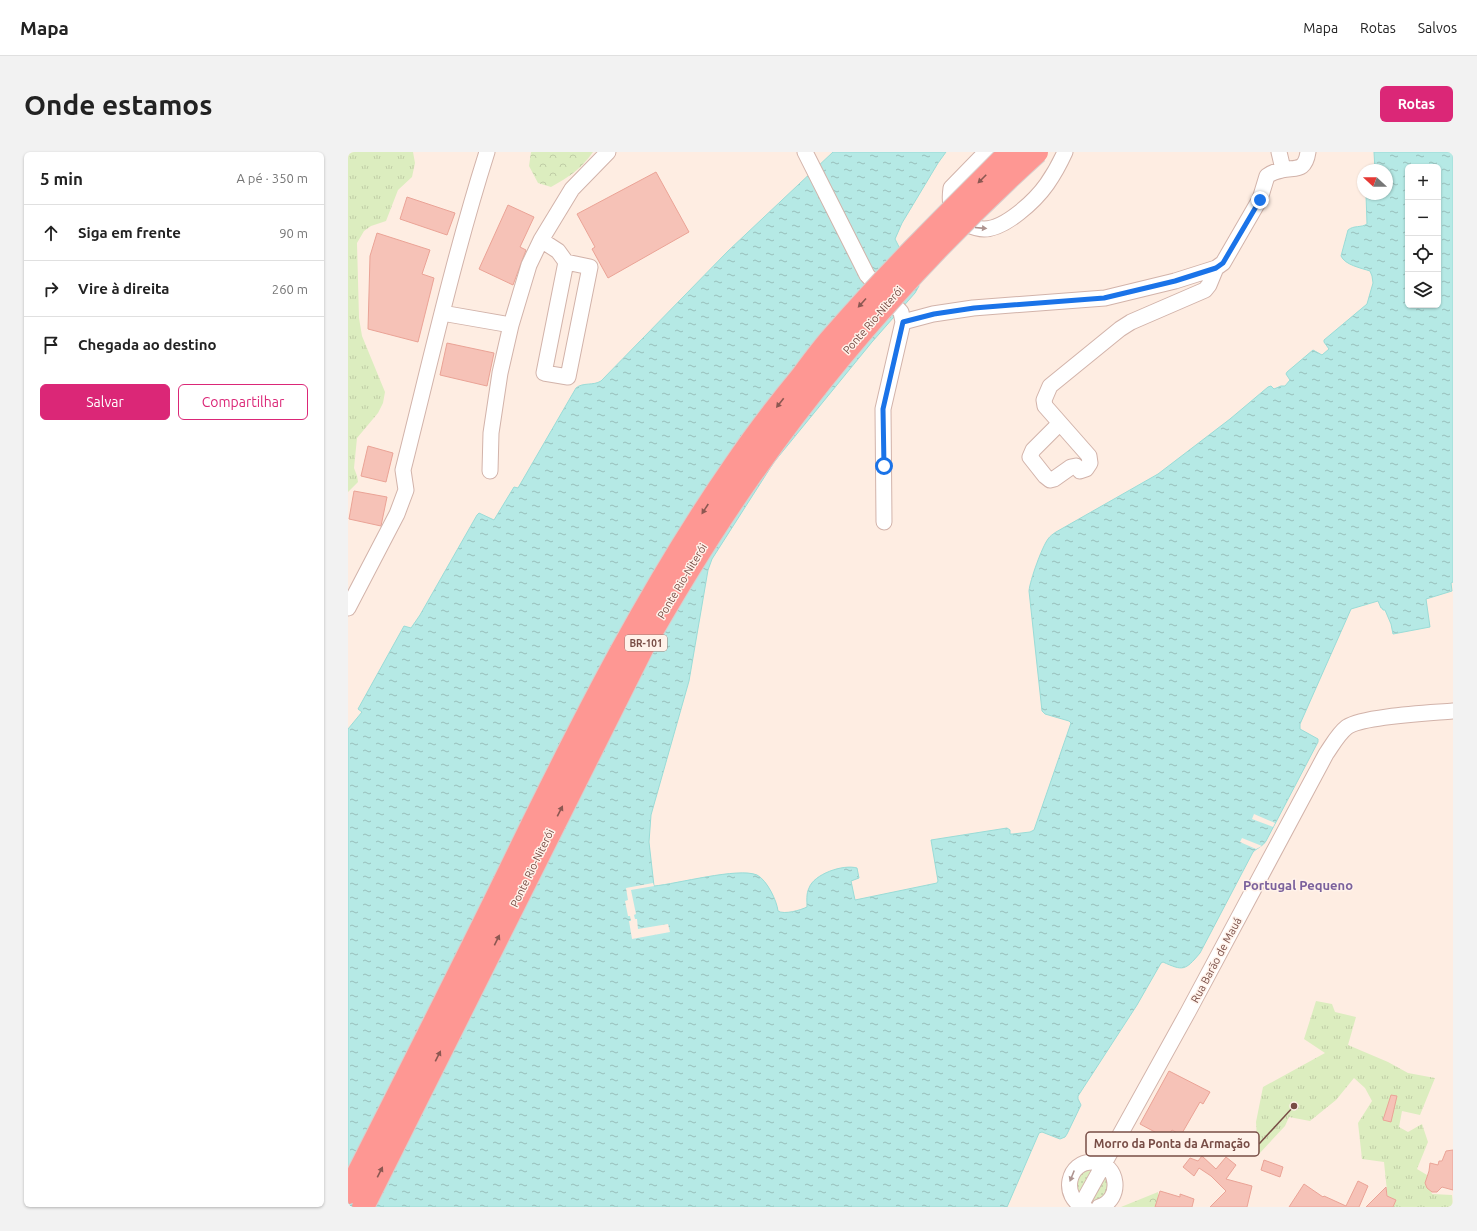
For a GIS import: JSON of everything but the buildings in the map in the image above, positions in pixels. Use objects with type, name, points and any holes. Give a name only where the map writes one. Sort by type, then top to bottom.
[{"type":"highway","name":"Ponte Rio-Niterói","points":[[348,1193],[522,846],[569,748],[626,640],[670,563],[735,464],[834,335],[886,277],[1010,152]]},
{"type":"highway","name":"Ponte Rio-Niterói","points":[[363,1207],[644,647],[680,582],[713,530],[748,478],[848,348],[933,253],[1037,152]]},
{"type":"street","points":[[348,608],[397,514],[406,490],[403,470],[442,314],[475,190],[487,152]]},
{"type":"street","points":[[490,471],[491,433],[500,373],[529,264],[541,240],[572,189],[608,152]]},
{"type":"street","points":[[986,152],[951,188],[950,195],[950,205],[954,215],[960,221],[972,227],[983,230],[994,228],[1007,221],[1037,196],[1055,172],[1065,152]]},
{"type":"street","points":[[1279,152],[1283,169]]},
{"type":"street","points":[[902,318],[974,308],[1104,298],[1175,281],[1216,268],[1223,263],[1260,200],[1266,176],[1283,169],[1298,169],[1304,164],[1308,152]]},
{"type":"street","points":[[808,157],[867,276],[902,318]]},
{"type":"street","points":[[541,240],[558,250],[566,262],[590,267],[568,378],[544,373],[566,262]]},
{"type":"street","points":[[1060,423],[1045,406],[1044,400],[1050,386],[1120,329],[1131,322],[1205,290],[1209,285],[1216,268]]},
{"type":"street","points":[[442,314],[512,325]]},
{"type":"street","points":[[884,522],[883,409],[902,318]]},
{"type":"street","name":"Rua Barão de Mauá","points":[[1082,1206],[1103,1164],[1188,1012],[1326,754],[1342,732],[1356,723],[1368,720],[1453,711]]},
{"type":"street","points":[[1082,1206],[1071,1194],[1069,1186],[1070,1178],[1080,1165],[1087,1162],[1095,1162],[1103,1164],[1109,1168],[1116,1181],[1116,1189],[1113,1196],[1109,1202],[1099,1207]]},
{"type":"green space","points":[[348,152],[413,152],[415,163],[412,177],[398,190],[386,221],[371,226],[364,231],[357,243],[359,318],[362,336],[385,392],[383,403],[378,413],[357,438],[354,468],[358,482],[348,492]]},
{"type":"green space","points":[[531,152],[593,152],[574,172],[551,187],[538,183],[529,166]]},
{"type":"green space","points":[[1316,1001],[1332,1004],[1335,1012],[1356,1017],[1348,1045],[1388,1062],[1408,1073],[1435,1078],[1420,1115],[1402,1111],[1399,1127],[1408,1132],[1422,1124],[1428,1142],[1417,1169],[1427,1175],[1432,1194],[1452,1195],[1453,1207],[1386,1207],[1388,1201],[1384,1162],[1362,1159],[1358,1123],[1372,1101],[1365,1088],[1354,1078],[1336,1100],[1310,1121],[1289,1117],[1285,1126],[1258,1155],[1256,1122],[1263,1087],[1325,1053],[1304,1039]]},
{"type":"green space","points":[[1100,1165],[1080,1202],[1072,1178],[1076,1171]]},
{"type":"green space","points":[[1104,1167],[1112,1176],[1103,1203],[1089,1206]]},
{"type":"green space","points":[[1158,1192],[1159,1207],[1121,1207]]},
{"type":"water","points":[[833,152],[946,152],[902,223],[895,239],[919,286],[915,293],[872,342],[774,462],[712,559],[708,570],[689,681],[651,815],[649,842],[654,886],[722,874],[748,873],[757,875],[764,881],[774,897],[778,911],[781,912],[797,911],[807,907],[807,893],[812,883],[823,874],[844,867],[857,868],[859,878],[851,881],[855,900],[937,883],[938,881],[931,840],[1007,828],[1010,830],[1010,834],[1030,832],[1034,830],[1071,723],[1069,721],[1045,714],[1042,711],[1029,591],[1040,556],[1050,537],[1056,532],[1158,474],[1230,419],[1268,387],[1271,386],[1274,389],[1285,386],[1290,380],[1286,374],[1287,372],[1313,350],[1322,355],[1329,349],[1324,340],[1367,304],[1373,283],[1370,271],[1346,262],[1341,256],[1348,230],[1367,224],[1366,200],[1393,200],[1393,164],[1375,164],[1374,152],[1453,152],[1452,591],[1426,599],[1430,627],[1393,634],[1391,624],[1385,610],[1381,608],[1378,601],[1351,609],[1300,724],[1300,729],[1318,739],[1318,742],[1266,841],[1253,852],[1200,953],[1195,959],[1183,968],[1175,967],[1163,962],[1161,963],[1137,1005],[1078,1096],[1081,1105],[1065,1137],[1060,1139],[1042,1132],[1039,1133],[1007,1207],[348,1207],[348,729],[362,712],[358,709],[404,626],[411,628],[420,615],[477,515],[479,513],[494,520],[514,487],[518,488],[576,388],[582,385],[601,381],[728,251]]},
{"type":"pier","points":[[1254,814],[1275,823],[1273,827],[1252,819]]},
{"type":"pier","points":[[1242,838],[1262,846],[1256,849],[1240,842]]},
{"type":"pier","points":[[653,883],[654,886],[631,890],[636,914],[634,915],[635,919],[637,919],[638,929],[668,924],[670,932],[632,939],[629,921],[631,921],[630,916],[628,916],[625,901],[628,900],[626,888]]},
{"type":"place","name":"Morro da Ponta da Armação","points":[[1294,1106]]},
{"type":"district","name":"Portugal Pequeno","points":[[1298,885]]},
{"type":"route","points":[[884,466],[883,409],[903,322],[934,314],[974,308],[1104,298],[1175,281],[1216,268],[1223,263],[1260,200]]}]
